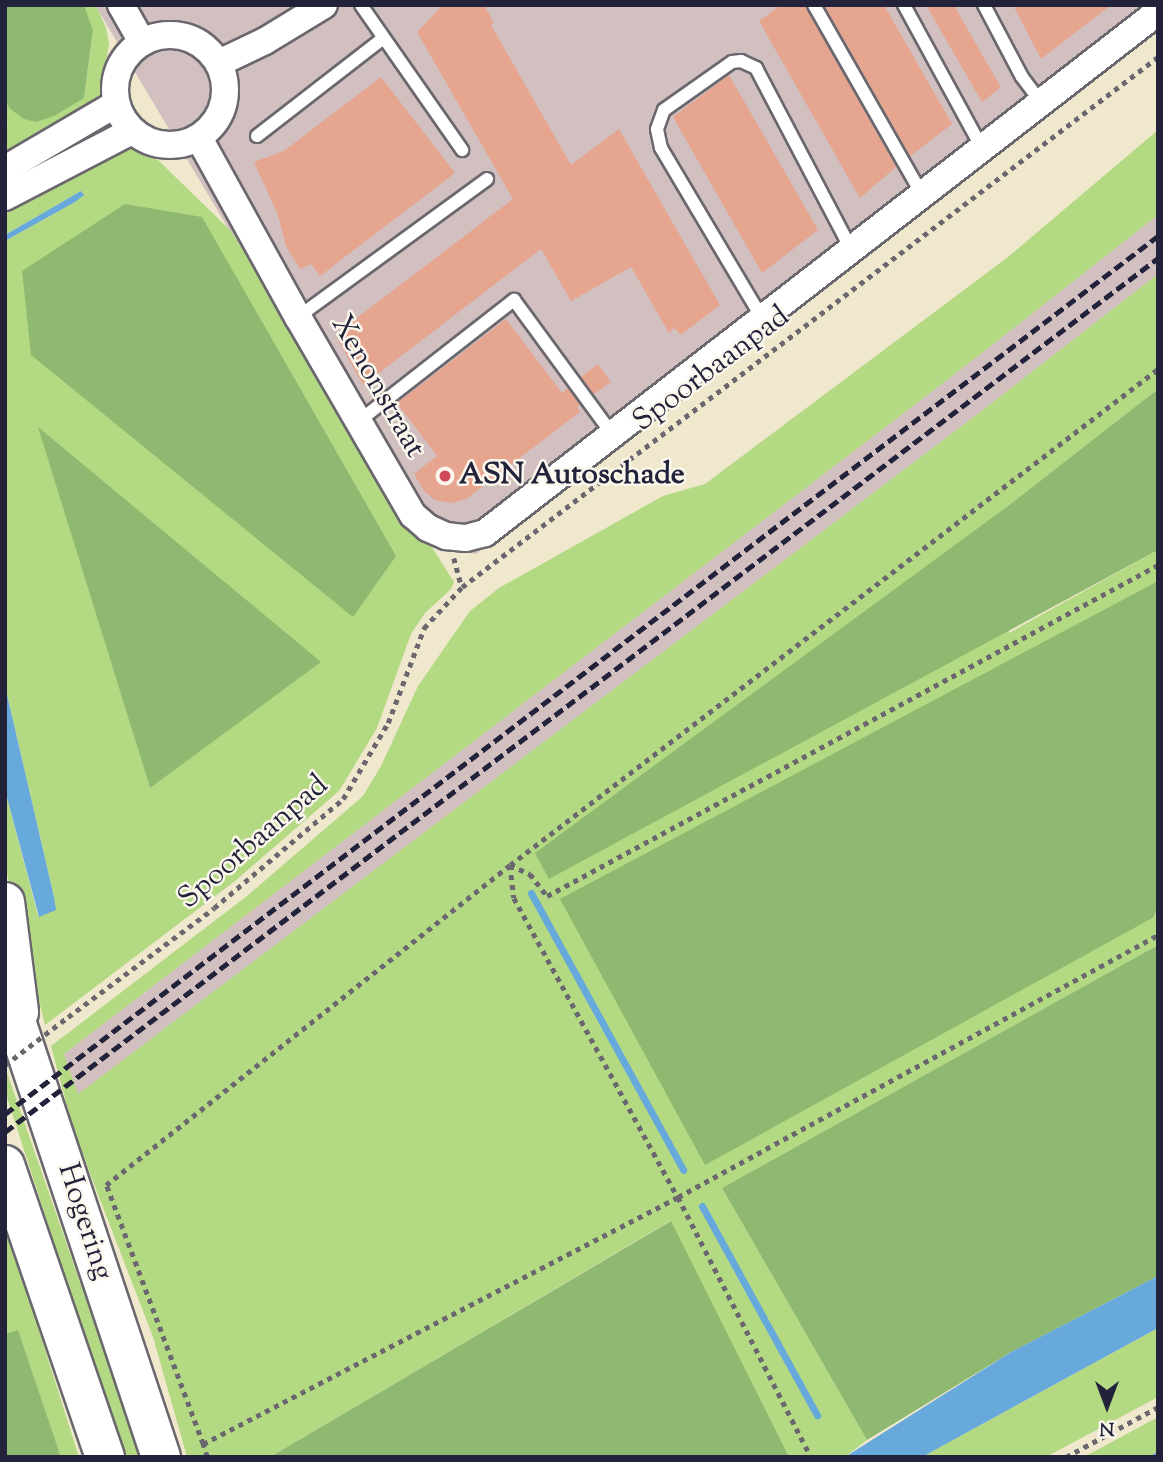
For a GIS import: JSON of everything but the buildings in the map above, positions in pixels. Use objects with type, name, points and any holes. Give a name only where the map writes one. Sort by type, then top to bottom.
[{"type":"highway","points":[[5,902],[13,1048]]},
{"type":"highway","name":"Hogering","points":[[5,988],[13,1048],[161,1457]]},
{"type":"highway","name":"Hogering","points":[[5,1164],[105,1457]]},
{"type":"street","points":[[121,5],[142,42]]},
{"type":"street","points":[[219,63],[265,41],[324,5]]},
{"type":"street","name":"Xenonstraat","points":[[199,138],[298,317],[413,515],[428,528],[446,536],[466,538],[485,533],[1041,102],[1150,12]]},
{"type":"street","points":[[163,35],[185,37],[204,46],[219,63],[226,83],[224,104],[215,124],[199,138],[186,144],[164,145],[144,140],[132,131],[116,104],[114,87],[118,69],[128,54],[142,42],[163,35]]},
{"type":"street","points":[[5,169],[116,104]]},
{"type":"street","points":[[5,197],[132,131]]},
{"type":"lane","points":[[361,5],[382,39],[462,150]]},
{"type":"lane","points":[[814,5],[922,194]]},
{"type":"lane","points":[[904,5],[982,148]]},
{"type":"lane","points":[[984,5],[1022,78],[1041,102]]},
{"type":"lane","points":[[257,135],[382,39]]},
{"type":"lane","points":[[762,318],[660,148],[657,129],[664,110],[733,62],[741,61],[756,68],[851,249]]},
{"type":"lane","points":[[298,317],[487,179]]},
{"type":"lane","points":[[359,421],[514,300],[612,434]]},
{"type":"path","name":"Spoorbaanpad","points":[[13,1048],[68,1017],[214,908],[343,799],[388,723],[424,628],[462,587],[1158,57]]},
{"type":"path","points":[[207,1457],[106,1185],[510,864],[1158,369]]},
{"type":"path","points":[[510,864],[530,874],[547,896],[1158,565]]},
{"type":"path","points":[[510,864],[514,898],[678,1198],[811,1457]]},
{"type":"path","points":[[203,1444],[678,1198],[1158,935]]},
{"type":"path","points":[[1066,1457],[1158,1407]]},
{"type":"shaded area","points":[[95,5],[1158,5],[1158,11],[476,554],[417,545]]},
{"type":"shaded area","points":[[1158,215],[1158,274],[979,413],[78,1095],[64,1054],[951,377]]},
{"type":"green space","points":[[5,5],[84,5],[93,30],[84,98],[54,116],[36,122],[24,119],[9,108],[5,100]]},
{"type":"green space","points":[[84,5],[96,5],[106,28],[109,44],[99,103],[79,119],[35,134],[5,151],[5,127],[9,125],[5,125],[5,100],[9,108],[84,98],[93,31]]},
{"type":"green space","points":[[1158,130],[1158,215],[951,377],[64,1054],[78,1094],[979,413],[1158,274],[1158,389],[1008,506],[1009,633],[1158,550],[1158,581],[1009,661],[1154,917],[1158,903],[1158,945],[722,1188],[867,1440],[845,1457],[789,1457],[670,1221],[270,1457],[187,1457],[153,1337],[74,1132],[51,1046],[247,896],[363,796],[381,766],[418,686],[470,611],[499,588],[663,496],[705,484],[1008,257]]},
{"type":"green space","points":[[124,145],[158,160],[231,231],[454,582],[451,589],[425,613],[411,634],[377,728],[339,791],[235,881],[45,1025],[5,866],[5,790],[38,916],[54,897],[5,686],[5,241],[75,202],[81,191],[5,235],[5,207]],"holes":[[[39,428],[151,788],[150,788]]]},
{"type":"green space","points":[[125,204],[202,217],[396,556],[353,617],[31,355],[22,271]]},
{"type":"green space","points":[[1158,389],[1158,550],[549,879],[535,853],[1008,506]]},
{"type":"green space","points":[[38,427],[321,662],[150,788]]},
{"type":"green space","points":[[1158,581],[1158,903],[1154,917],[705,1165],[560,899]]},
{"type":"green space","points":[[1158,945],[1158,1276],[1011,1352],[867,1440],[722,1188]]},
{"type":"green space","points":[[5,1067],[141,1457],[123,1457],[5,1091]]},
{"type":"green space","points":[[671,1221],[789,1457],[270,1457]]},
{"type":"green space","points":[[5,1223],[79,1457],[61,1457],[18,1331],[5,1334]]},
{"type":"green space","points":[[1158,1328],[1158,1397],[1046,1457],[922,1457]]},
{"type":"green space","points":[[18,1330],[61,1457],[5,1457],[5,1334]]},
{"type":"green space","points":[[1158,1417],[1158,1457],[1084,1457]]},
{"type":"water","points":[[81,191],[84,195],[75,202],[5,241],[5,235]]},
{"type":"water","points":[[5,686],[56,910],[39,917],[5,790]]},
{"type":"water","points":[[1158,1276],[1158,1328],[922,1457],[845,1457],[1011,1352]]},
{"type":"waterway","points":[[531,893],[683,1170]]},
{"type":"waterway","points":[[702,1206],[817,1415]]},
{"type":"waterway","points":[[1154,1457],[1158,1455]]},
{"type":"railway","points":[[5,1114],[1158,236]]},
{"type":"railway","points":[[5,1132],[1158,258]]},
{"type":"place","name":"ASN Autoschade","points":[[445,476]]}]
